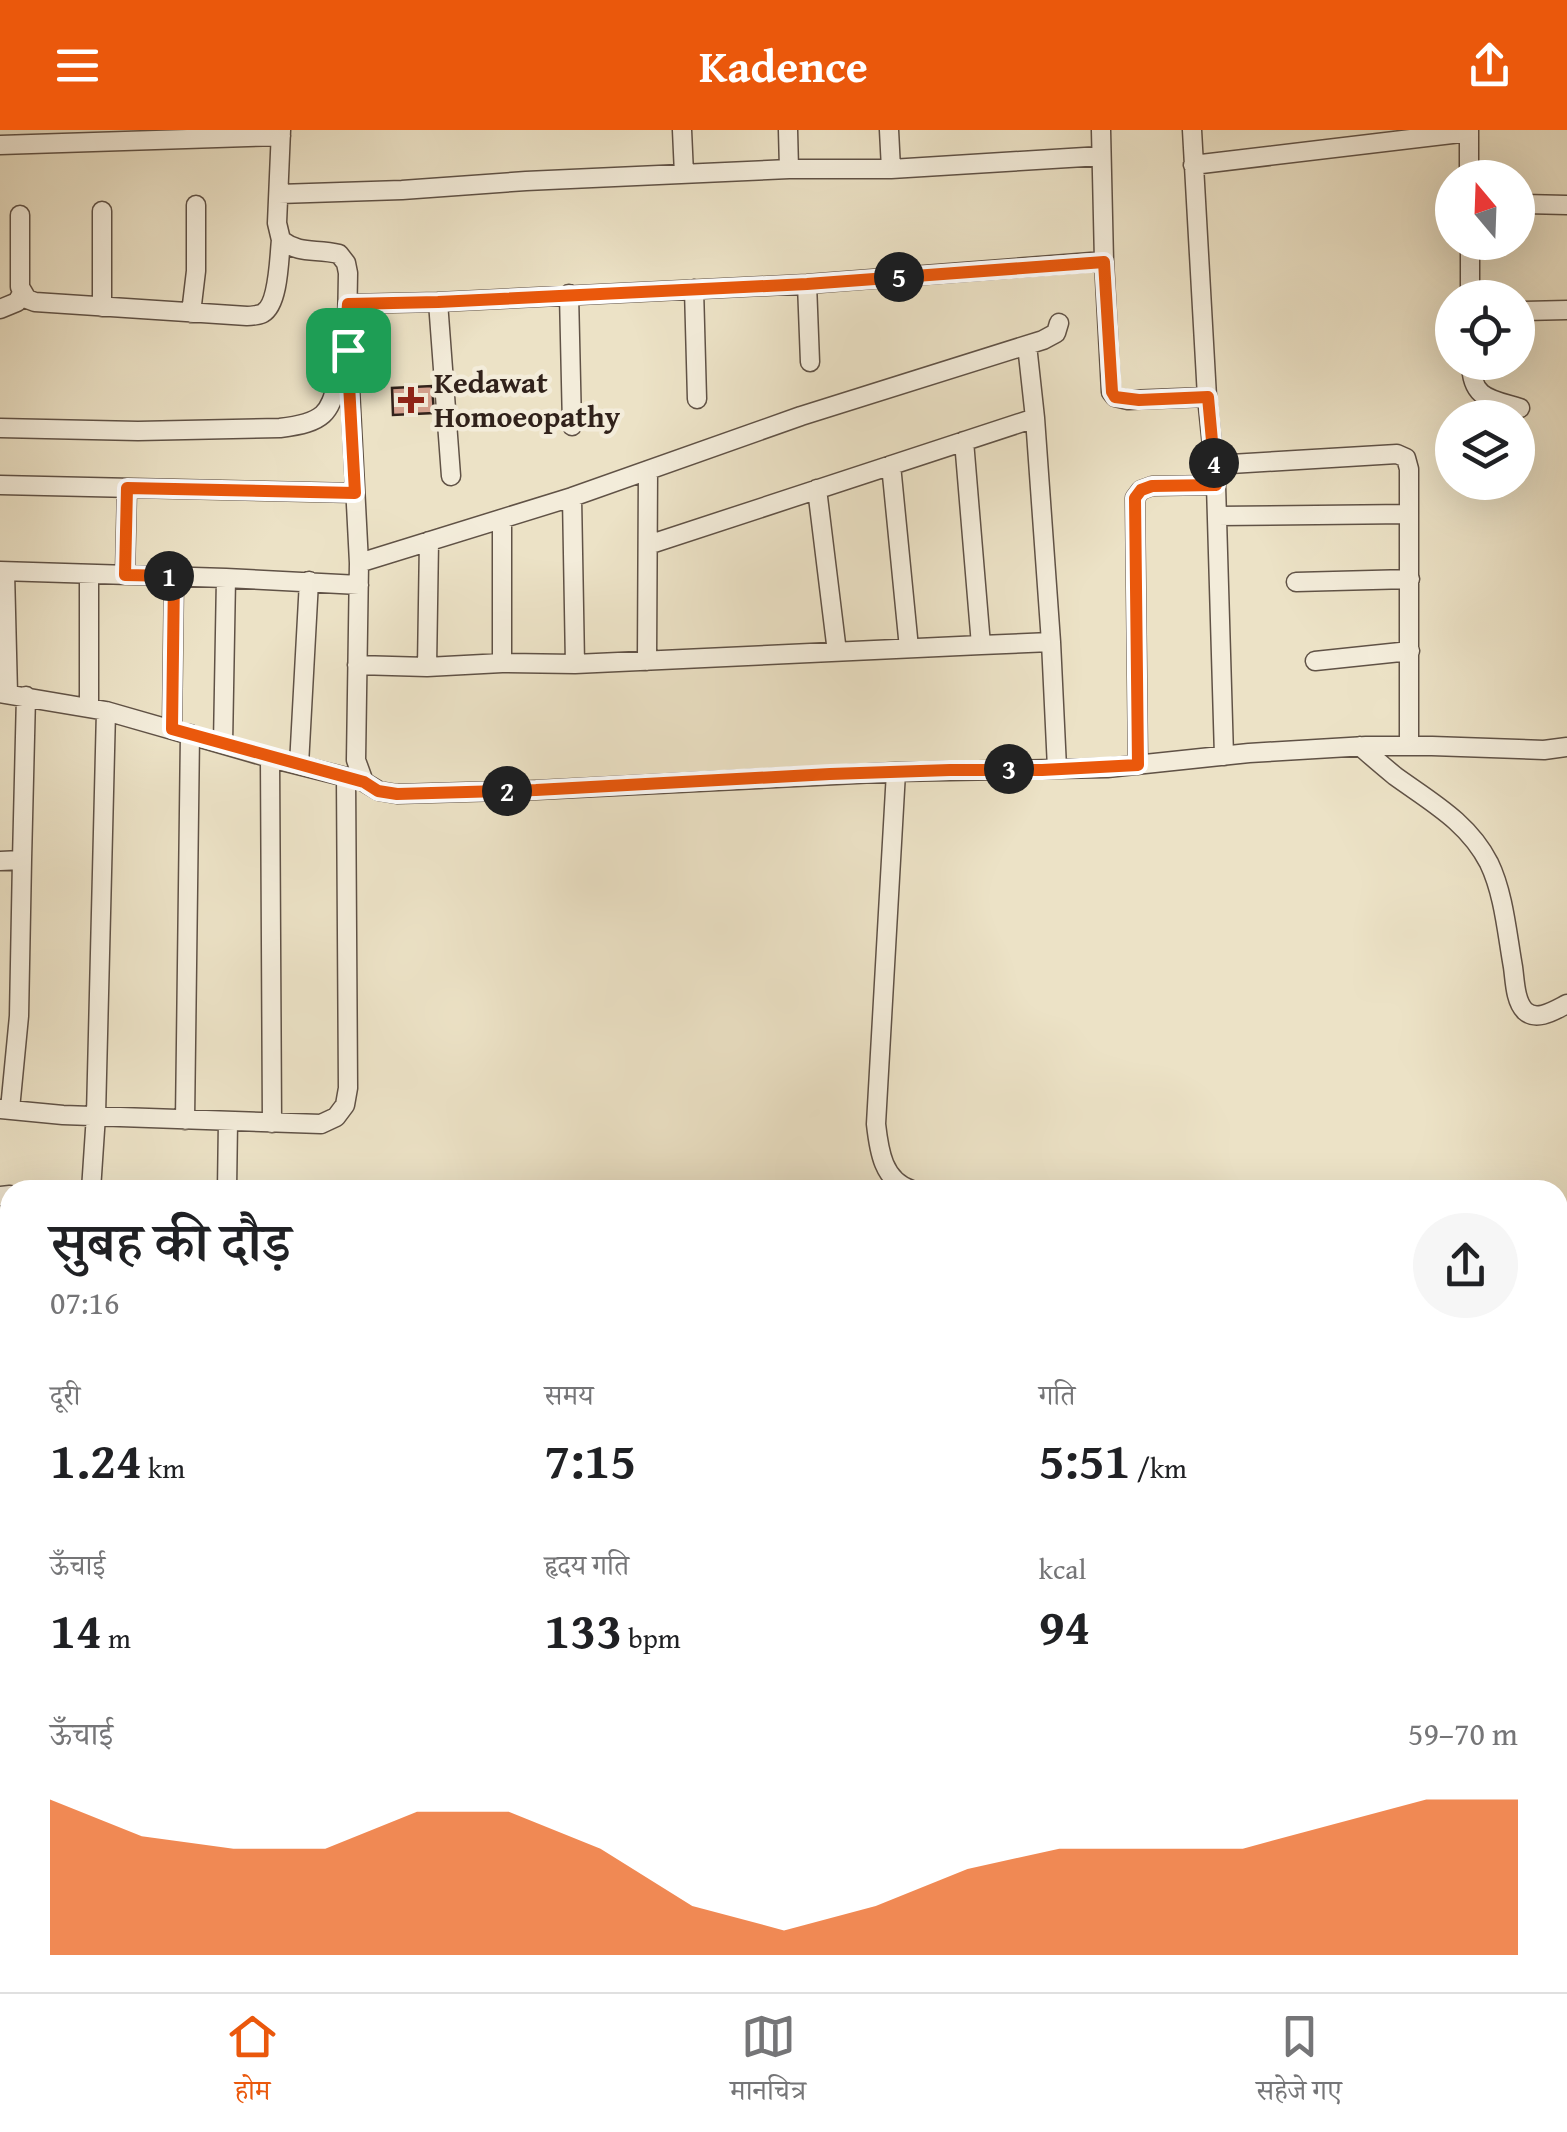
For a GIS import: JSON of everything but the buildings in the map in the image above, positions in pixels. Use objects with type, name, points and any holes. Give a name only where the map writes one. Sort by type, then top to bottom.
[{"type":"street","points":[[682,130],[684,174]]},
{"type":"street","points":[[788,130],[789,169]]},
{"type":"street","points":[[888,130],[892,170]]},
{"type":"street","points":[[1101,130],[1110,385],[1115,397],[1139,400],[1208,397]]},
{"type":"street","points":[[1192,130],[1216,485],[1224,756]]},
{"type":"street","points":[[1194,165],[1469,131],[1469,160]]},
{"type":"street","points":[[0,145],[42,137],[281,133],[281,240],[274,299],[262,314],[191,313],[26,300],[20,286],[20,215]]},
{"type":"street","points":[[278,194],[789,169],[892,170],[1100,156]]},
{"type":"street","points":[[1535,204],[1567,205]]},
{"type":"street","points":[[191,313],[196,271],[196,205]]},
{"type":"street","points":[[102,211],[102,307]]},
{"type":"street","points":[[281,240],[294,250],[339,254],[348,273],[348,350],[360,562],[345,1105],[336,1117],[321,1124],[63,1115],[5,1109],[19,1016],[22,860],[2,572],[359,585]]},
{"type":"street","points":[[348,304],[807,284],[1104,262]]},
{"type":"street","points":[[807,284],[810,362]]},
{"type":"street","points":[[694,290],[697,399]]},
{"type":"street","points":[[0,309],[16,302],[22,293]]},
{"type":"street","points":[[569,294],[572,426]]},
{"type":"street","points":[[438,302],[450,476]]},
{"type":"street","points":[[1535,311],[1567,310]]},
{"type":"street","points":[[360,562],[572,496],[801,416],[1027,346],[1056,334],[1060,323]]},
{"type":"street","points":[[1027,346],[1057,768]]},
{"type":"street","points":[[0,428],[138,431],[302,425],[322,418],[334,401],[348,350]]},
{"type":"street","points":[[1472,380],[1477,391],[1494,400]]},
{"type":"street","points":[[648,545],[1035,418]]},
{"type":"street","points":[[964,442],[981,645]]},
{"type":"street","points":[[1214,465],[1402,455],[1406,458],[1410,514],[1409,746]]},
{"type":"street","points":[[890,465],[909,648]]},
{"type":"street","points":[[648,470],[648,660]]},
{"type":"street","points":[[0,484],[355,493]]},
{"type":"street","points":[[1138,765],[1135,498],[1141,490],[1152,486],[1216,485]]},
{"type":"street","points":[[125,575],[127,488]]},
{"type":"street","points":[[817,489],[837,652]]},
{"type":"street","points":[[572,496],[575,664]]},
{"type":"street","points":[[1217,516],[1410,514]]},
{"type":"street","points":[[502,519],[502,662]]},
{"type":"street","points":[[426,667],[429,541]]},
{"type":"street","points":[[89,574],[98,709],[96,1115],[92,1180]]},
{"type":"street","points":[[174,576],[181,732],[185,1120]]},
{"type":"street","points":[[223,744],[226,578]]},
{"type":"street","points":[[1296,582],[1410,579]]},
{"type":"street","points":[[299,765],[309,581]]},
{"type":"street","points":[[357,665],[575,664],[1051,642]]},
{"type":"street","points":[[1315,661],[1410,651]]},
{"type":"street","points":[[11,694],[98,709],[355,779],[378,791],[415,794],[1138,765],[1360,746],[1567,748]]},
{"type":"street","points":[[1360,746],[1466,828],[1479,846],[1491,867],[1517,995],[1526,1012],[1542,1016],[1567,1004]]},
{"type":"street","points":[[270,758],[272,1123]]},
{"type":"street","points":[[894,1180],[880,1155],[876,1124],[896,772]]},
{"type":"street","points":[[0,861],[22,860]]},
{"type":"street","points":[[227,1180],[228,1121]]},
{"type":"place","name":"Kedawat Homoeopathy","points":[[411,400]]},
{"type":"route","points":[[1104,262],[1112,392],[1121,400],[1208,397],[1216,485],[1152,486],[1141,490],[1135,498],[1138,765],[830,774],[397,794],[172,729],[174,576],[125,575],[127,488],[355,493],[348,350],[348,304],[807,284],[1104,262]]}]
